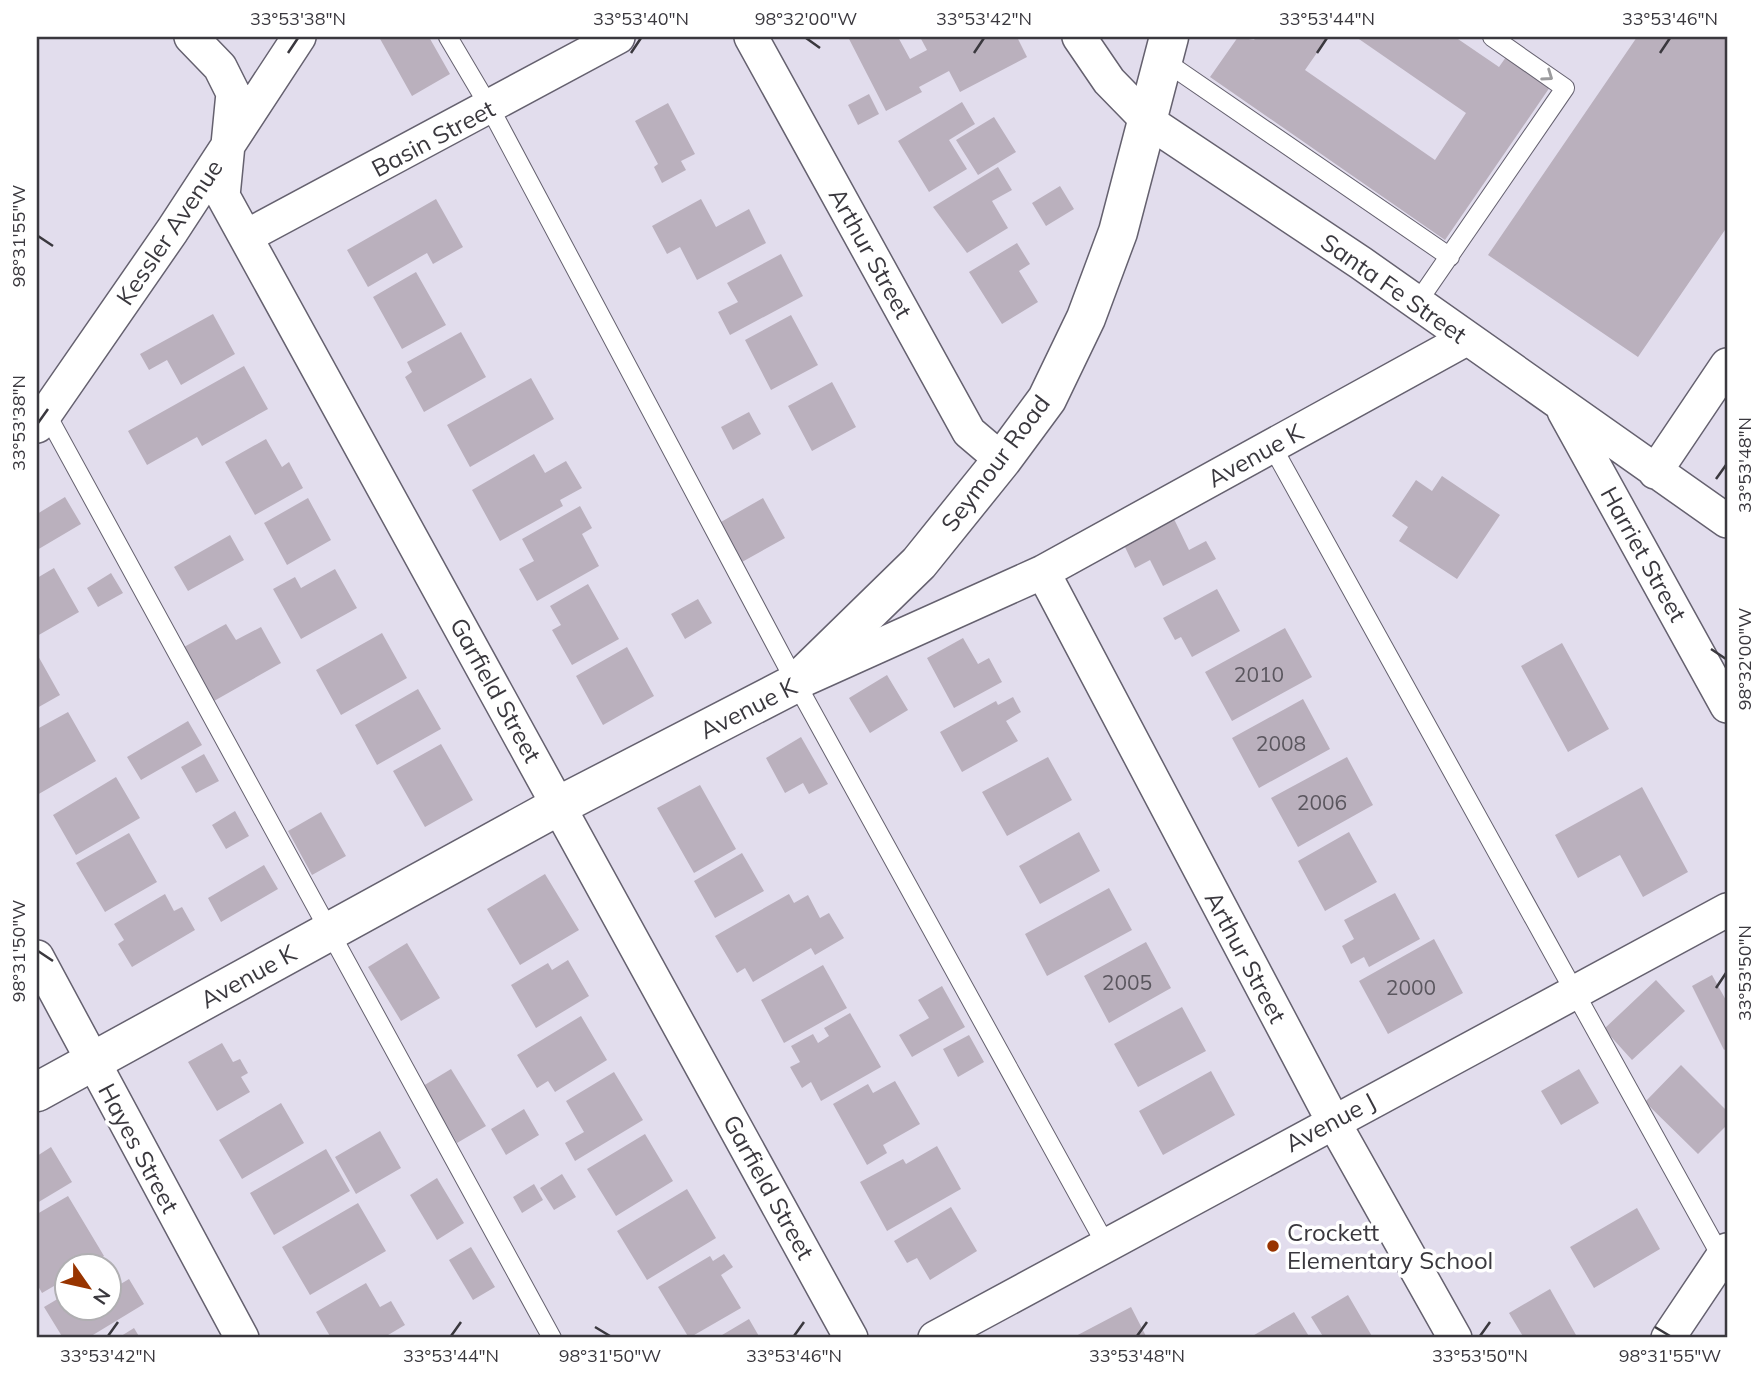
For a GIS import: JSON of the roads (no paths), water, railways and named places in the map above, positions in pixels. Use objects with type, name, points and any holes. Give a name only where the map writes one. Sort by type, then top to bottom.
[{"type":"street","name":"Garfield Street","points":[[191,37],[220,67],[233,93],[223,196],[851,1338]]},
{"type":"street","name":"Kessler Avenue","points":[[42,419],[172,231],[227,143],[299,37]]},
{"type":"street","name":"Basin Street","points":[[247,236],[618,37]]},
{"type":"street","name":"Arthur Street","points":[[751,37],[969,432],[1002,460]]},
{"type":"street","name":"Santa Fe Street","points":[[1079,37],[1110,81],[1148,121],[1417,303],[1727,521]]},
{"type":"street","name":"Seymour Road","points":[[796,683],[919,563],[1002,460],[1046,399],[1086,318],[1118,232],[1166,48]]},
{"type":"street","name":"Avenue K","points":[[37,1092],[559,805],[796,683],[1043,572],[1466,339]]},
{"type":"street","points":[[1656,472],[1727,365]]},
{"type":"street","name":"Harriet Street","points":[[1560,403],[1727,706]]},
{"type":"street","name":"Arthur Street","points":[[1043,572],[1333,1121],[1455,1338]]},
{"type":"street","name":"Avenue J","points":[[935,1338],[1727,910]]},
{"type":"street","name":"Hayes Street","points":[[37,957],[242,1338]]},
{"type":"street","points":[[1668,1338],[1725,1254]]},
{"type":"lane","points":[[448,37],[490,108],[796,683],[1106,1245]]},
{"type":"lane","points":[[1417,303],[1565,88],[1492,37]]},
{"type":"lane","points":[[1166,48],[1450,257]]},
{"type":"lane","points":[[42,419],[331,931],[552,1338]]},
{"type":"lane","points":[[1272,446],[1575,991],[1725,1254]]},
{"type":"place","name":"Crockett Elementary School","points":[[1273,1246]]}]
